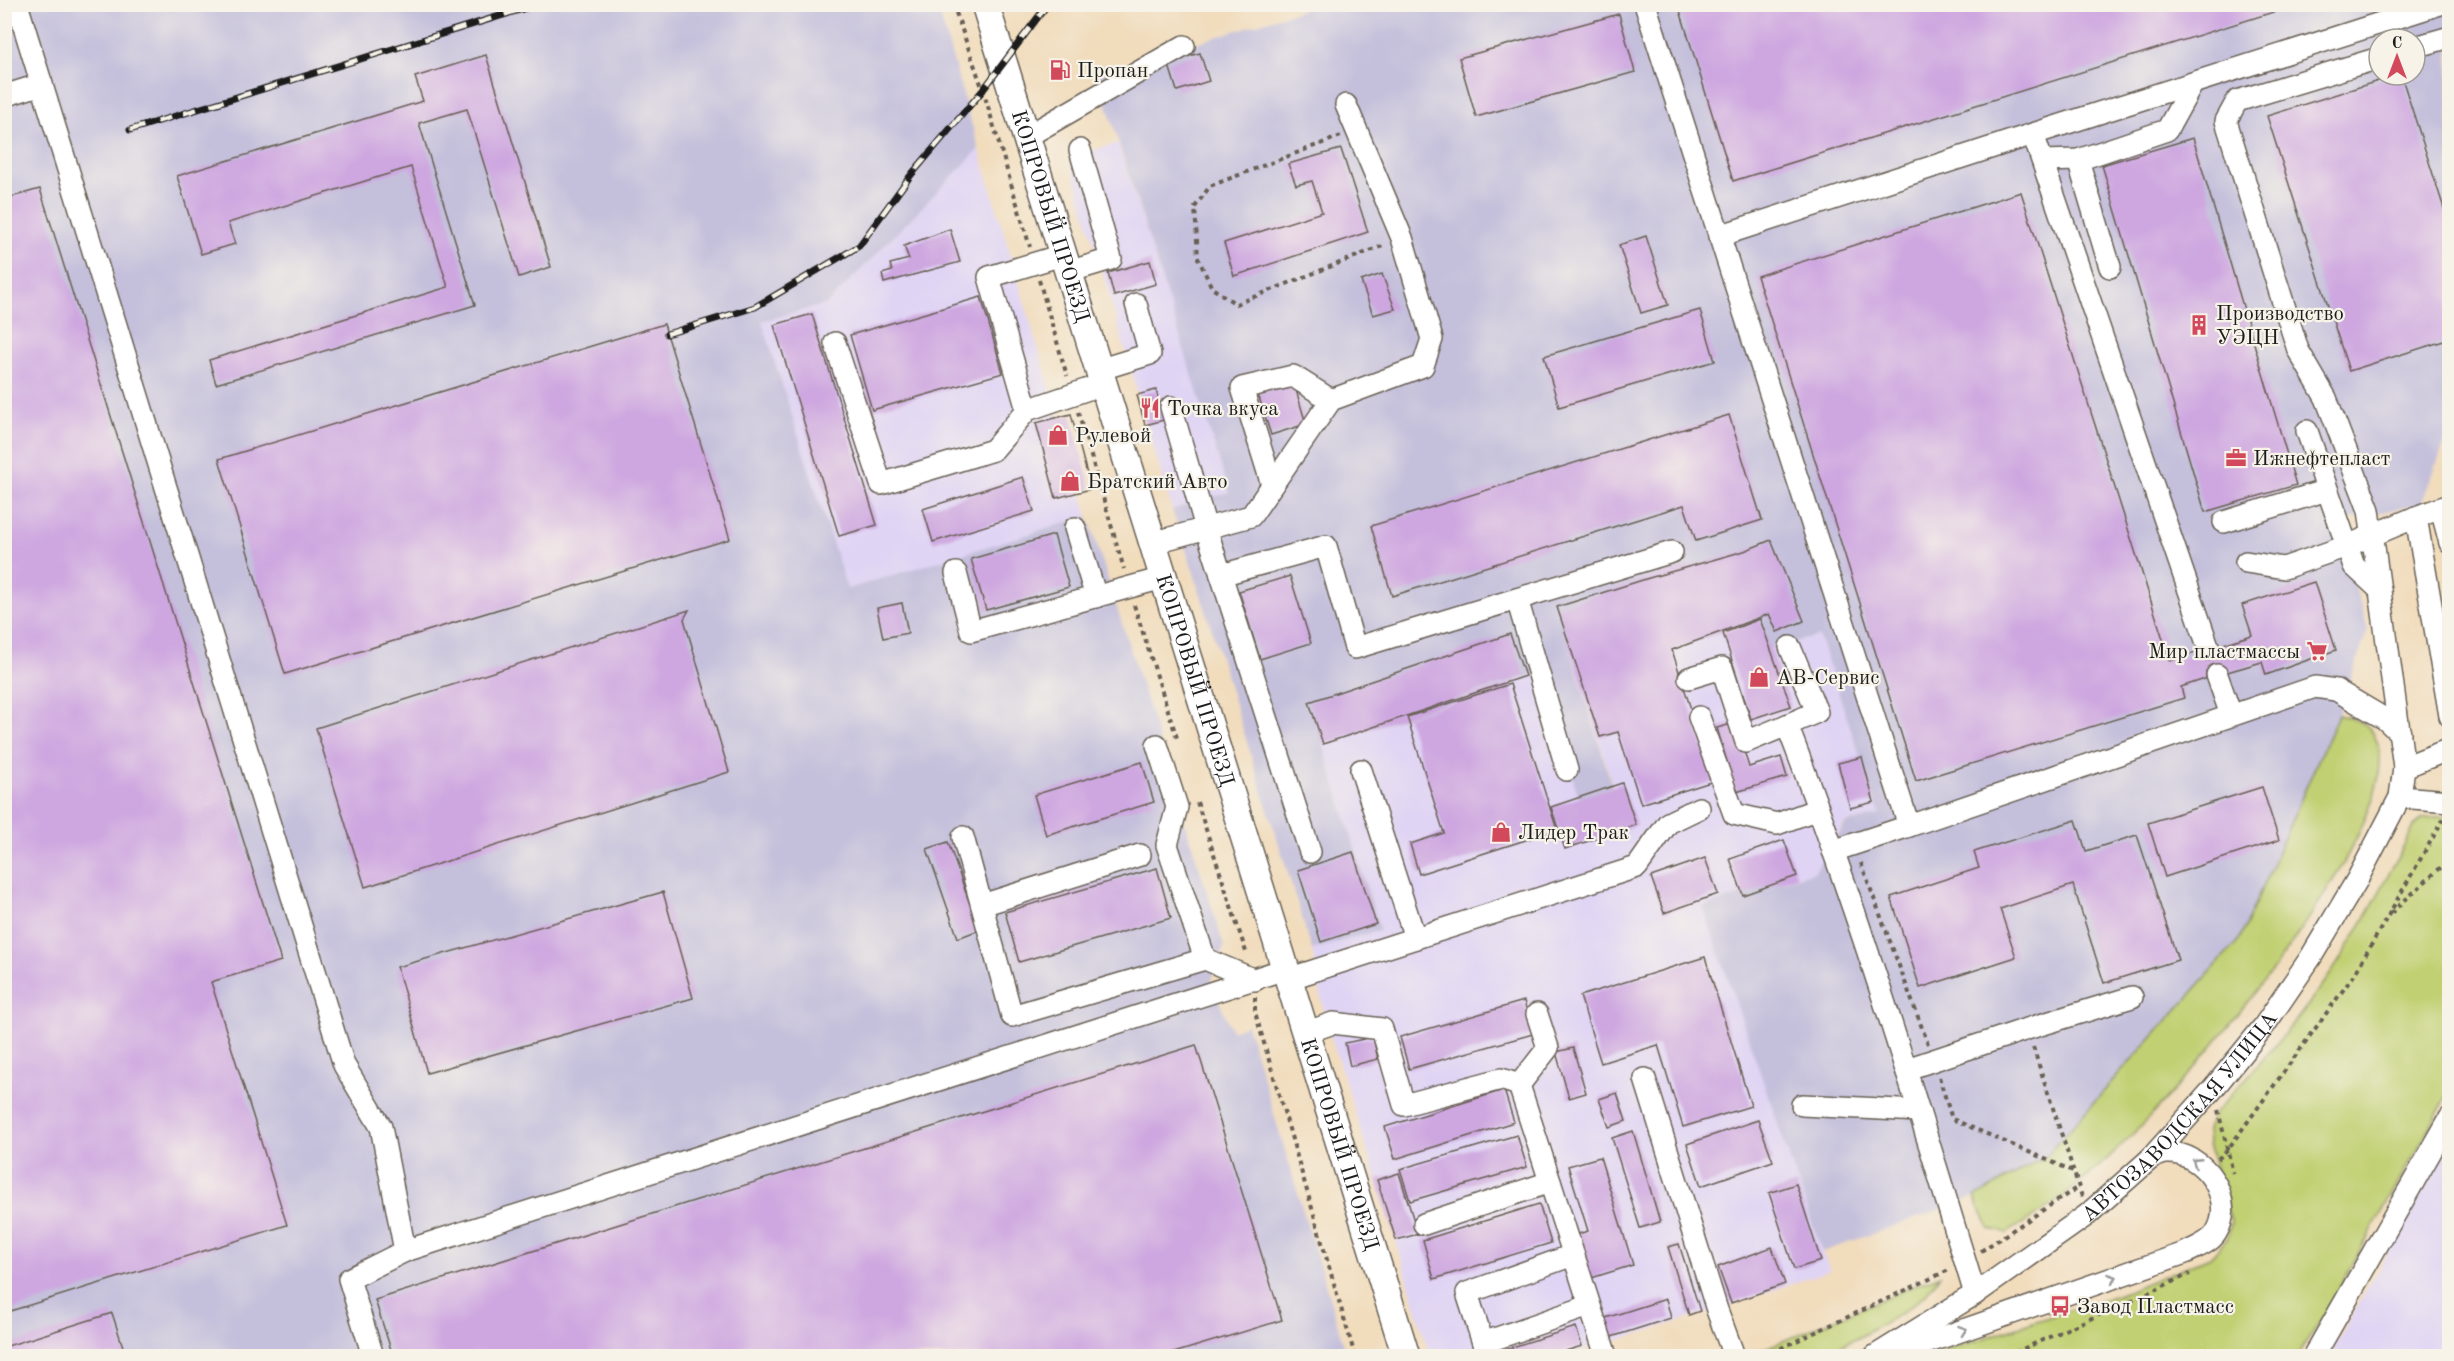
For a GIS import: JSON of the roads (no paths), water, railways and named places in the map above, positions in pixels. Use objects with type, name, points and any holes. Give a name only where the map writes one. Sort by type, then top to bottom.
[{"type":"main road","name":"КОПРОВЫЙ ПРОЕЗД","points":[[985,4],[1406,1356]]},
{"type":"street","points":[[17,4],[344,1065],[381,1127],[405,1251]]},
{"type":"street","points":[[1645,4],[1908,826]]},
{"type":"street","points":[[1719,236],[2440,4]]},
{"type":"street","points":[[2427,43],[2450,36]]},
{"type":"street","points":[[1026,136],[1185,46]]},
{"type":"street","name":"АВТОЗАВОДСКАЯ УЛИЦА","points":[[1875,1356],[1975,1294],[2087,1215],[2150,1159],[2213,1089],[2271,1016],[2311,957],[2357,880],[2400,797],[2404,767],[2369,510],[2326,398],[2298,350],[2226,121],[2237,101],[2367,62]]},
{"type":"street","points":[[2043,161],[2078,160],[2167,130],[2193,83]]},
{"type":"street","points":[[4,96],[42,84]]},
{"type":"street","points":[[1152,543],[1251,516],[1331,400],[1423,366],[1432,339],[1402,238],[1346,105]]},
{"type":"street","points":[[2034,134],[2209,649]]},
{"type":"street","points":[[1027,410],[989,277],[1035,264],[1111,259],[1080,150]]},
{"type":"street","points":[[2078,160],[2110,267]]},
{"type":"street","points":[[835,343],[881,484],[993,450],[1027,410],[1073,394],[1101,377],[1150,354],[1136,304]]},
{"type":"street","points":[[1272,485],[1242,388],[1293,376],[1331,400]]},
{"type":"street","points":[[1171,407],[1206,528],[1310,852]]},
{"type":"street","points":[[2307,430],[2354,566],[2380,590]]},
{"type":"street","points":[[2224,522],[2327,490]]},
{"type":"street","points":[[2246,562],[2284,568],[2445,507],[2450,543]]},
{"type":"street","points":[[2416,517],[2450,716]]},
{"type":"street","points":[[1075,528],[1096,597]]},
{"type":"street","points":[[1221,575],[1326,546],[1355,648],[1672,552]]},
{"type":"street","points":[[956,573],[971,632],[1163,578]]},
{"type":"street","points":[[1517,599],[1568,770]]},
{"type":"street","points":[[1689,678],[1722,668],[1746,742],[1817,712],[1790,647]]},
{"type":"street","points":[[2217,675],[2231,715]]},
{"type":"street","points":[[1833,850],[2315,687],[2336,690],[2385,719],[2400,733]]},
{"type":"street","points":[[1699,717],[1734,814],[1777,824],[1818,809]]},
{"type":"street","points":[[1787,725],[1833,850],[1907,1069],[1975,1294]]},
{"type":"street","points":[[1157,745],[1177,807],[1167,845],[1205,959]]},
{"type":"street","points":[[2404,767],[2450,749]]},
{"type":"street","points":[[1361,770],[1414,938]]},
{"type":"street","points":[[2400,797],[2450,801]]},
{"type":"street","points":[[373,1356],[349,1279],[405,1251],[1255,980],[1287,974],[1414,938],[1637,867],[1668,823],[1699,808]]},
{"type":"street","points":[[963,837],[1012,1016],[1205,959],[1255,980]]},
{"type":"street","points":[[982,905],[1140,855]]},
{"type":"street","points":[[1907,1069],[2132,997]]},
{"type":"street","points":[[1519,1085],[1548,1048],[1537,1014]]},
{"type":"street","points":[[1305,1033],[1332,1023],[1382,1029],[1404,1105],[1501,1079],[1519,1085]]},
{"type":"street","points":[[1645,1079],[1717,1310],[1734,1356]]},
{"type":"street","points":[[1519,1085],[1606,1356]]},
{"type":"street","points":[[1802,1105],[1919,1111]]},
{"type":"street","points":[[2314,1356],[2450,1118]]},
{"type":"street","points":[[1888,1356],[2185,1253],[2204,1244],[2216,1234],[2221,1218],[2221,1201],[2207,1170],[2196,1160],[2181,1154],[2165,1153],[2150,1159]]},
{"type":"street","points":[[1424,1224],[1550,1182]]},
{"type":"street","points":[[1573,1254],[1467,1293],[1483,1343],[1589,1306]]},
{"type":"railway","points":[[130,130],[539,4]]},
{"type":"railway","points":[[667,334],[755,307],[859,246],[911,175],[983,90],[1048,4]]},
{"type":"place","name":"Пропан","points":[[1060,70]]},
{"type":"place","name":"Производство УЭЦН","points":[[2199,325]]},
{"type":"place","name":"Точка вкуса","points":[[1150,408]]},
{"type":"place","name":"Рулевой","points":[[1058,435]]},
{"type":"place","name":"Ижнефтепласт","points":[[2236,458]]},
{"type":"place","name":"Братский Авто","points":[[1070,481]]},
{"type":"place","name":"Мир пластмассы","points":[[2317,651]]},
{"type":"place","name":"АВ-Сервис","points":[[1759,677]]},
{"type":"place","name":"Лидер Трак","points":[[1501,832]]},
{"type":"place","name":"Завод Пластмасс","points":[[2060,1306]]}]
